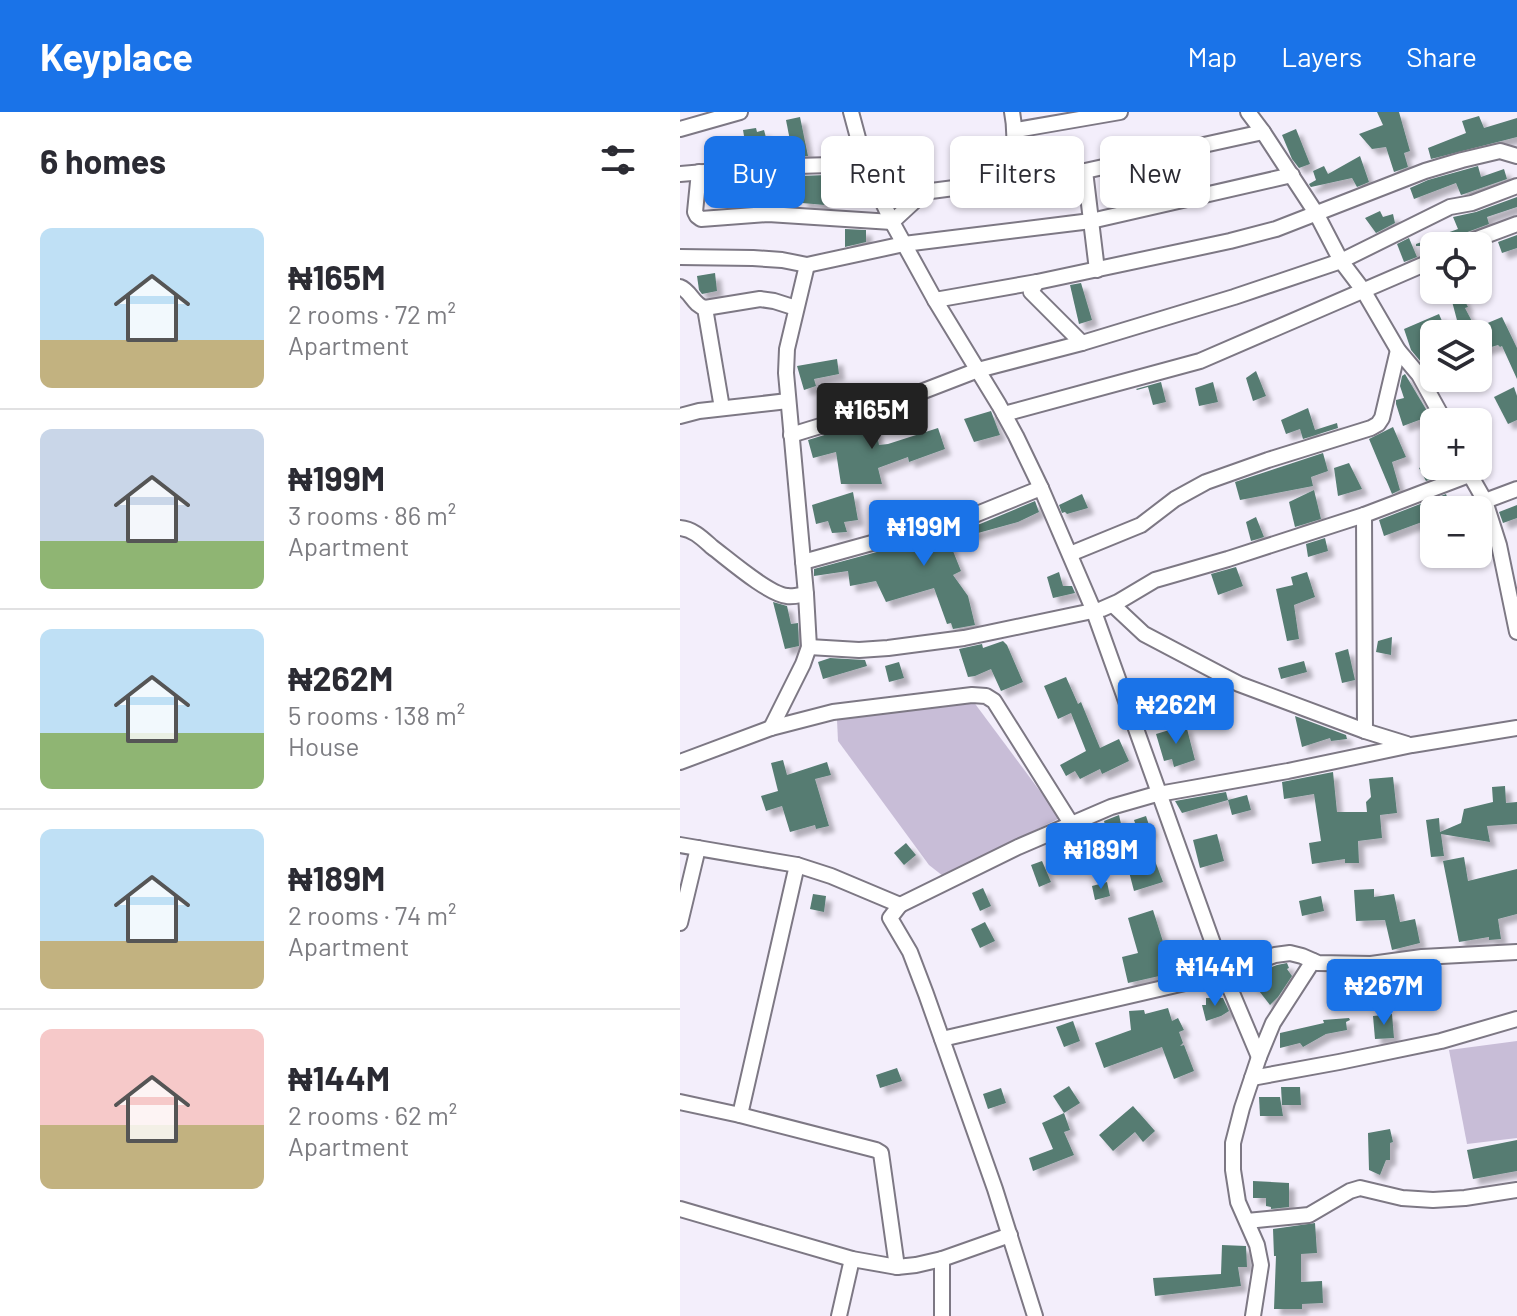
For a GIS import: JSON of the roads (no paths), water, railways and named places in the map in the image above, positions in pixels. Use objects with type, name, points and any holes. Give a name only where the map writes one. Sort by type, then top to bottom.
[{"type":"street","points":[[680,129],[740,112]]},
{"type":"street","points":[[851,112],[857,136]]},
{"type":"street","points":[[1012,112],[1016,136]]},
{"type":"street","points":[[1248,112],[1292,175],[1341,261],[1363,290],[1398,350],[1419,375],[1437,408]]},
{"type":"street","points":[[1016,130],[1110,113]]},
{"type":"street","points":[[1097,270],[1085,171],[1263,132]]},
{"type":"street","points":[[935,300],[1097,270],[1261,233],[1359,199],[1425,171],[1500,151],[1517,156]]},
{"type":"street","points":[[680,174],[821,165]]},
{"type":"street","points":[[699,172],[695,212],[701,219],[768,214],[892,222],[919,197],[931,191],[950,189]]},
{"type":"street","points":[[680,257],[753,258],[807,265],[904,244],[1091,221],[1292,175]]},
{"type":"street","points":[[791,435],[882,407],[978,370],[1082,343],[1341,261],[1450,207],[1472,203],[1517,186]]},
{"type":"street","points":[[885,208],[935,300],[1004,414],[1041,488],[1093,609],[1224,974],[1259,1057]]},
{"type":"street","points":[[1492,233],[1517,224]]},
{"type":"street","points":[[771,728],[809,647],[786,373],[787,349],[807,265]]},
{"type":"street","points":[[1004,414],[1200,361],[1420,266]]},
{"type":"street","points":[[1037,282],[1031,292],[1082,343]]},
{"type":"street","points":[[680,287],[688,291],[698,306],[705,308],[760,299],[796,308]]},
{"type":"street","points":[[705,308],[722,408]]},
{"type":"street","points":[[1070,554],[1141,525],[1175,499],[1206,482],[1378,424],[1398,350]]},
{"type":"street","points":[[680,416],[788,401]]},
{"type":"street","points":[[809,647],[859,650],[964,638],[1113,605],[1155,580],[1364,515],[1446,480]]},
{"type":"street","points":[[803,562],[977,514],[1041,488]]},
{"type":"street","points":[[1492,498],[1517,489]]},
{"type":"street","points":[[1364,515],[1365,731]]},
{"type":"street","points":[[1492,523],[1517,632]]},
{"type":"street","points":[[680,528],[698,535],[741,571],[780,594],[806,594]]},
{"type":"street","points":[[1113,605],[1144,634],[1239,684],[1365,731],[1412,745]]},
{"type":"street","points":[[680,762],[771,728],[833,712],[972,695],[986,696],[994,701],[1072,825]]},
{"type":"street","points":[[1035,1316],[942,1039],[910,952],[890,918],[900,905],[1018,847],[1111,807],[1160,794],[1517,728]]},
{"type":"street","points":[[680,845],[797,865],[900,905]]},
{"type":"street","points":[[680,923],[698,848]]},
{"type":"street","points":[[740,1115],[797,865]]},
{"type":"street","points":[[942,1039],[1224,974],[1275,955],[1290,953],[1318,963],[1371,964],[1422,957],[1517,952]]},
{"type":"street","points":[[1253,1316],[1261,1265],[1257,1245],[1238,1202],[1233,1143],[1259,1057],[1273,1023],[1313,961]]},
{"type":"street","points":[[1252,1078],[1441,1041],[1517,1019]]},
{"type":"street","points":[[680,1102],[881,1153],[897,1267]]},
{"type":"street","points":[[1247,1221],[1309,1215],[1360,1188],[1402,1198],[1433,1200],[1517,1190]]},
{"type":"street","points":[[680,1209],[852,1259],[897,1267],[942,1259],[1010,1235]]},
{"type":"street","points":[[839,1316],[852,1259]]},
{"type":"street","points":[[942,1259],[942,1316]]}]
